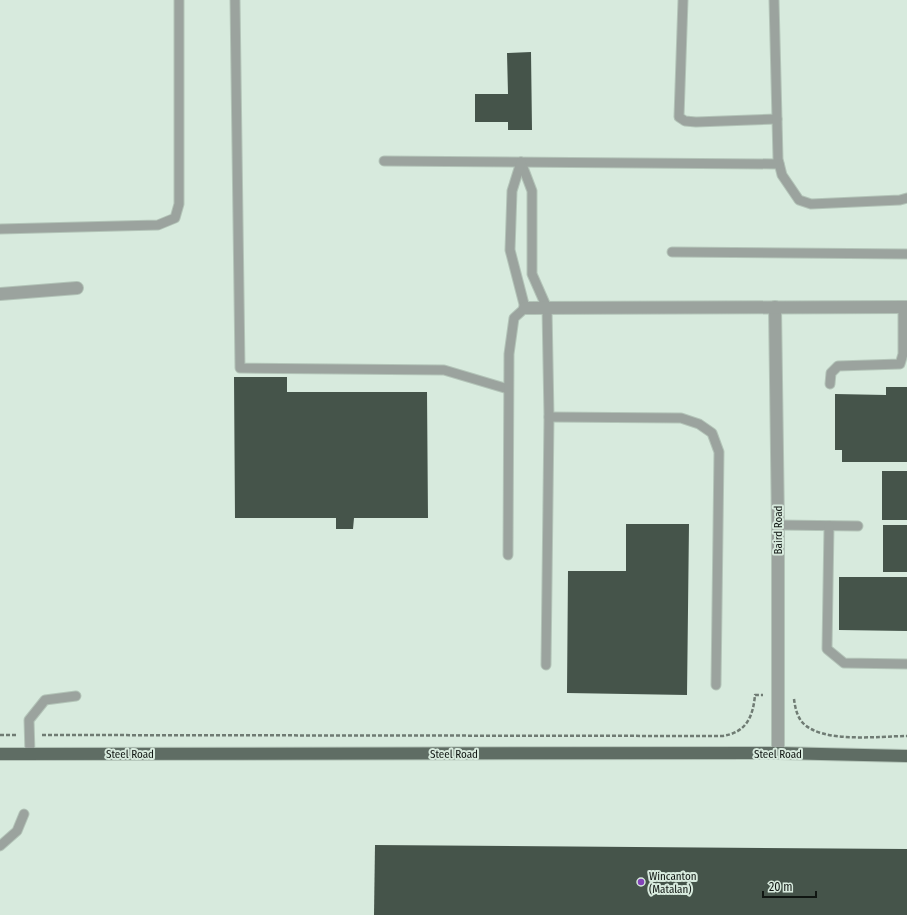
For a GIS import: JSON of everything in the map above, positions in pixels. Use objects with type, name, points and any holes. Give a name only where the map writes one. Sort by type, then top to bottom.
[{"type":"main road","name":"Steel Road","points":[[0,754],[778,753],[907,756]]},
{"type":"street","points":[[0,294],[77,288]]},
{"type":"street","name":"Baird Road","points":[[775,307],[778,525],[778,753]]},
{"type":"street","points":[[525,308],[905,307]]},
{"type":"lane","points":[[0,229],[158,225],[175,218],[179,204],[179,0]]},
{"type":"lane","points":[[235,0],[240,368],[444,370],[508,389]]},
{"type":"lane","points":[[683,0],[679,117],[685,122],[777,119]]},
{"type":"lane","points":[[774,0],[779,164],[782,175],[798,200],[805,203],[839,203],[900,200],[907,198]]},
{"type":"lane","points":[[384,161],[779,164]]},
{"type":"lane","points":[[508,555],[509,354],[514,318],[525,308],[510,250],[512,191],[521,162]]},
{"type":"lane","points":[[521,162],[532,192],[532,274],[547,308],[549,417],[546,665]]},
{"type":"lane","points":[[672,252],[907,254]]},
{"type":"lane","points":[[830,384],[831,373],[838,366],[900,364],[903,354],[905,307]]},
{"type":"lane","points":[[549,417],[681,418],[699,424],[712,433],[719,452],[716,685]]},
{"type":"lane","points":[[778,525],[858,526]]},
{"type":"lane","points":[[829,526],[827,649],[844,663],[907,664]]},
{"type":"lane","points":[[30,754],[29,720],[45,700],[76,696]]},
{"type":"lane","points":[[0,846],[17,831],[24,814]]},
{"type":"path","points":[[0,735],[722,736],[733,734],[745,725],[754,710],[755,695],[778,695],[793,696],[796,711],[802,722],[815,732],[833,736],[907,736]]},
{"type":"building","points":[[531,52],[532,130],[508,130],[508,122],[475,122],[475,94],[508,94],[507,53]]},
{"type":"building","points":[[234,377],[287,377],[287,392],[427,392],[428,518],[354,518],[353,529],[336,529],[336,518],[235,518]]},
{"type":"building","points":[[886,387],[907,387],[907,462],[842,462],[842,450],[835,450],[835,394],[886,395]]},
{"type":"building","points":[[882,471],[907,471],[907,520],[882,520]]},
{"type":"building","points":[[626,524],[689,524],[687,695],[567,693],[568,571],[626,571]]},
{"type":"building","points":[[883,525],[907,525],[907,572],[883,572]]},
{"type":"building","points":[[839,577],[907,577],[907,631],[839,630]]},
{"type":"building","name":"Wincanton (Matalan)","points":[[375,845],[907,849],[907,915],[374,915]]},
{"type":"place","name":"Wincanton (Matalan)","points":[[641,882]]}]
